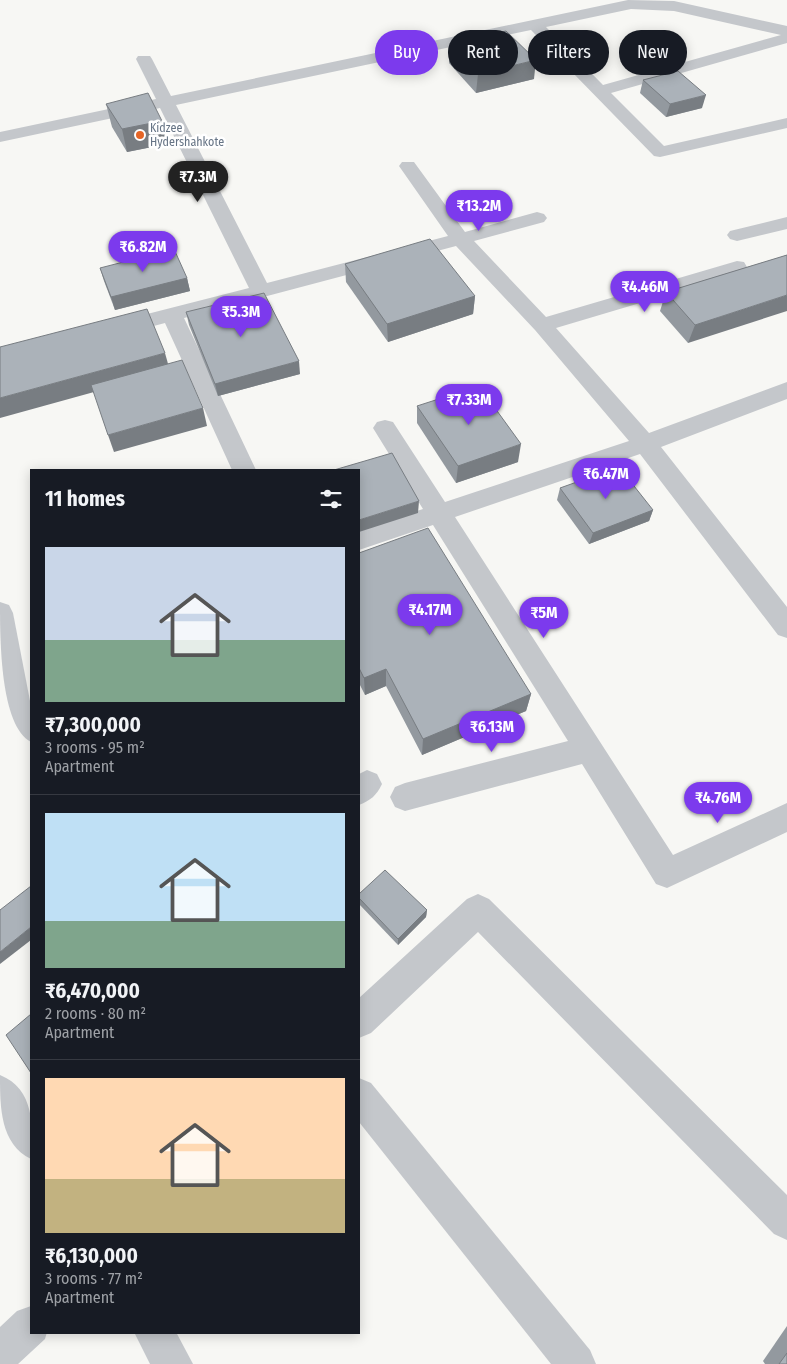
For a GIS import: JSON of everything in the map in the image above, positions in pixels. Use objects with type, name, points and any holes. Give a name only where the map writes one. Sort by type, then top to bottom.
[{"type":"street","points":[[0,136],[631,4],[674,6],[787,31]]},
{"type":"street","points":[[534,24],[660,152],[787,123]]},
{"type":"street","points":[[599,91],[787,38]]},
{"type":"street","points":[[144,59],[260,290]]},
{"type":"street","points":[[408,166],[460,239],[542,325],[645,444],[787,627]]},
{"type":"street","points":[[96,334],[537,218]]},
{"type":"street","points":[[737,236],[787,223]]},
{"type":"street","points":[[542,325],[737,267]]},
{"type":"street","points":[[172,315],[244,469]]},
{"type":"street","points":[[360,540],[645,444],[787,390]]},
{"type":"street","points":[[384,428],[668,873],[787,817]]},
{"type":"street","points":[[0,613],[17,722]]},
{"type":"street","points":[[405,797],[589,750]]},
{"type":"street","points":[[360,1020],[478,910],[787,1221]]},
{"type":"street","points":[[0,1092],[30,1140]]},
{"type":"street","points":[[360,1096],[576,1364]]},
{"type":"street","points":[[0,1354],[30,1326]]},
{"type":"street","points":[[154,1334],[173,1364]]},
{"type":"building","points":[[518,43],[528,52],[528,62],[518,64]]},
{"type":"building","points":[[662,75],[683,75],[706,95],[670,104],[643,80]]},
{"type":"building","points":[[148,93],[162,121],[122,129],[106,104]]},
{"type":"building","points":[[430,239],[475,296],[387,324],[345,264]]},
{"type":"building","points":[[174,249],[187,278],[111,297],[100,268]]},
{"type":"building","points":[[787,255],[787,295],[695,325],[666,292]]},
{"type":"building","points":[[264,293],[299,361],[215,384],[186,312]]},
{"type":"building","points":[[147,309],[165,353],[0,398],[0,347]]},
{"type":"building","points":[[182,360],[203,408],[108,435],[91,385]]},
{"type":"building","points":[[479,386],[521,444],[458,466],[417,406]]},
{"type":"building","points":[[392,453],[419,501],[360,520],[360,469],[337,469]]},
{"type":"building","points":[[619,467],[653,510],[593,533],[560,488]]},
{"type":"building","points":[[428,528],[531,694],[423,739],[386,669],[364,678],[360,670],[360,553]]},
{"type":"building","points":[[385,870],[427,910],[398,939],[360,899],[360,893]]},
{"type":"building","points":[[30,887],[30,928],[0,952],[0,910]]},
{"type":"building","points":[[30,1015],[30,1071],[6,1035]]},
{"type":"building","points":[[787,1353],[787,1364],[779,1364]]},
{"type":"place","name":"Kidzee Hydershahkote","points":[[140,135]]}]
